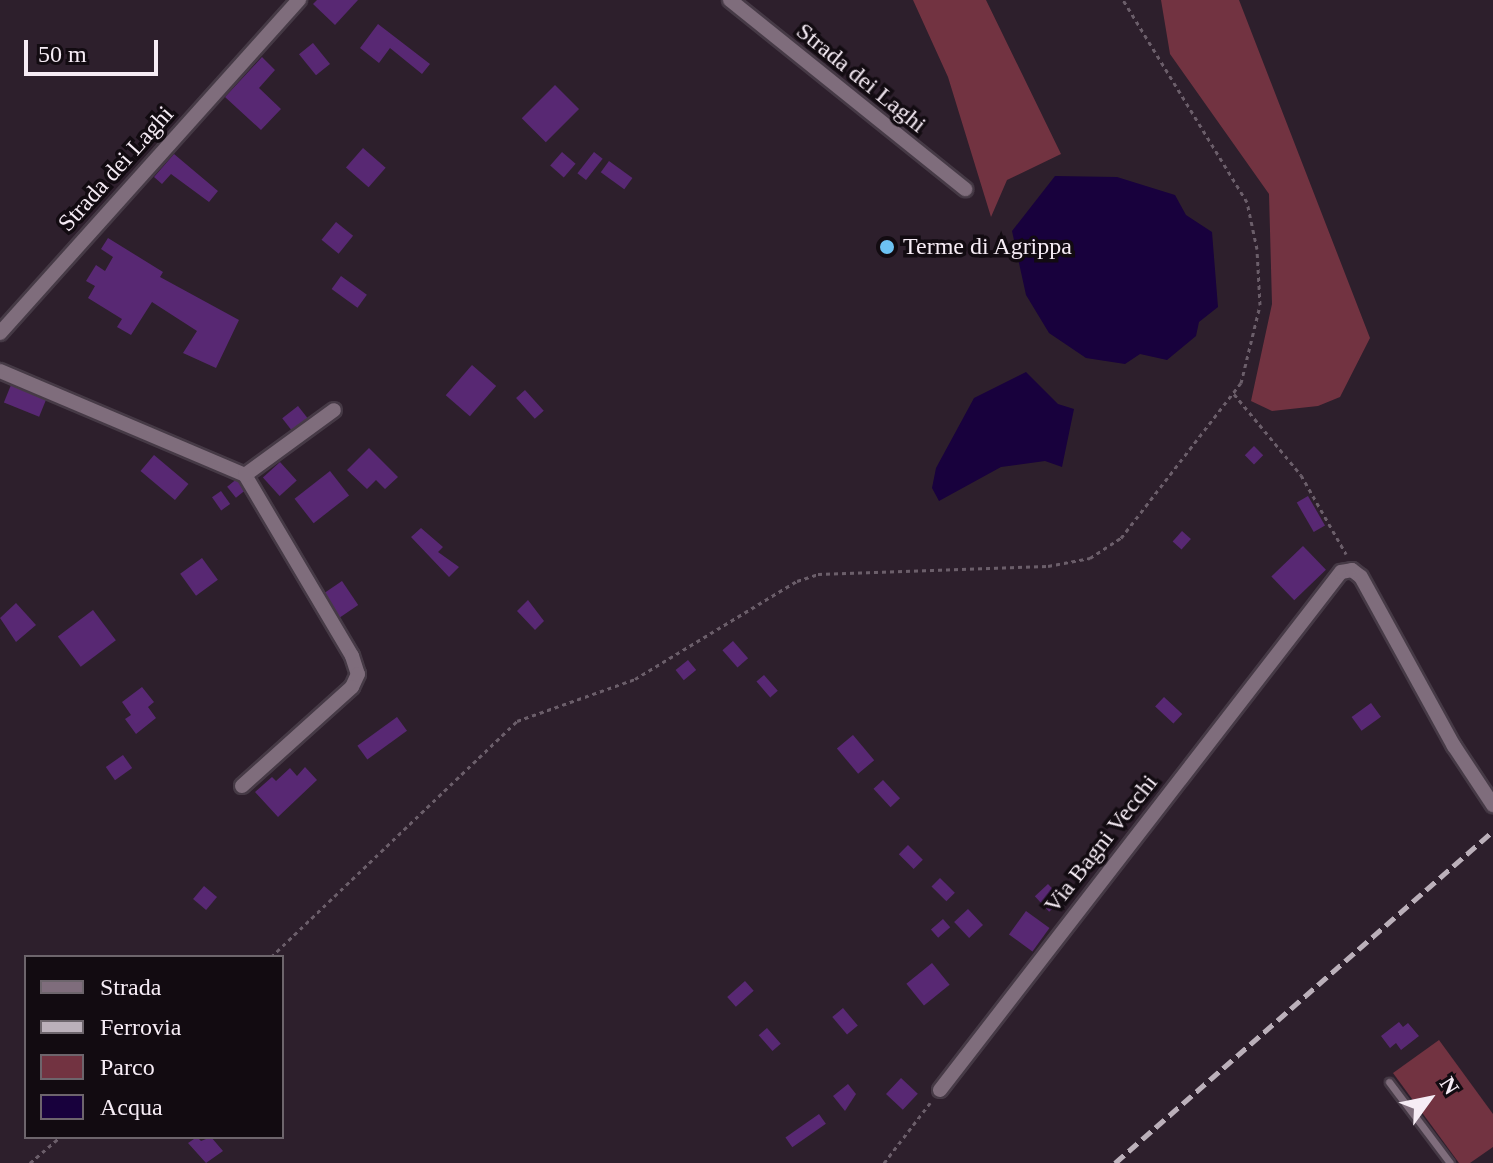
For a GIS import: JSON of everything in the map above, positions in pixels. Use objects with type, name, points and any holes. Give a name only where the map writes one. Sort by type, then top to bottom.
[{"type":"street","name":"Strada dei Laghi","points":[[0,333],[299,0]]},
{"type":"street","name":"Strada dei Laghi","points":[[730,0],[965,189]]},
{"type":"street","points":[[0,371],[245,475],[358,674],[348,692],[242,786]]},
{"type":"street","points":[[245,475],[334,410]]},
{"type":"street","name":"Via Bagni Vecchi","points":[[940,1090],[1331,583],[1346,570],[1361,577]]},
{"type":"street","points":[[1361,577],[1493,805]]},
{"type":"lane","points":[[1389,1082],[1450,1163]]},
{"type":"path","points":[[273,955],[517,721],[635,679],[769,596],[818,574],[951,573],[1090,558],[1121,538],[1234,394],[1253,348],[1260,305],[1257,249],[1247,202],[1123,0]]},
{"type":"path","points":[[1234,394],[1301,475],[1361,577]]},
{"type":"path","points":[[884,1163],[940,1090]]},
{"type":"path","points":[[30,1163],[58,1139]]},
{"type":"green space","points":[[913,0],[986,0],[1061,154],[1007,180],[991,217],[948,77]]},
{"type":"green space","points":[[1161,0],[1239,0],[1370,338],[1340,397],[1318,406],[1272,411],[1251,401],[1272,304],[1269,194],[1170,54]]},
{"type":"green space","points":[[1439,1040],[1493,1114],[1493,1147],[1470,1163],[1459,1163],[1393,1073]]},
{"type":"water","points":[[1055,176],[1117,177],[1175,195],[1186,215],[1212,232],[1218,307],[1199,322],[1196,336],[1167,360],[1140,354],[1125,364],[1086,358],[1049,333],[1026,295],[1012,231]]},
{"type":"water","points":[[1026,372],[1058,404],[1074,409],[1062,467],[1045,461],[1001,467],[939,501],[932,488],[936,468],[974,398]]},
{"type":"building","points":[[317,0],[358,0],[335,25],[313,4]]},
{"type":"building","points":[[378,24],[430,64],[422,74],[390,48],[379,63],[360,48]]},
{"type":"building","points":[[313,43],[330,64],[316,75],[299,54]]},
{"type":"building","points":[[262,57],[275,70],[259,88],[281,109],[261,130],[225,97]]},
{"type":"building","points":[[555,85],[579,109],[546,142],[522,118]]},
{"type":"building","points":[[363,148],[386,168],[369,187],[346,168]]},
{"type":"building","points":[[562,152],[576,164],[564,177],[550,166]]},
{"type":"building","points":[[594,152],[603,159],[586,180],[577,173]]},
{"type":"building","points":[[174,154],[218,191],[209,202],[171,174],[162,184],[154,177]]},
{"type":"building","points":[[609,161],[632,178],[624,189],[601,172]]},
{"type":"building","points":[[336,222],[353,236],[339,254],[322,240]]},
{"type":"building","points":[[108,238],[163,272],[160,277],[239,320],[216,368],[183,353],[197,331],[152,302],[131,335],[117,327],[122,319],[88,298],[95,286],[86,281],[96,265],[105,271],[113,257],[101,249]]},
{"type":"building","points":[[341,276],[367,295],[357,308],[332,289]]},
{"type":"building","points":[[472,365],[496,386],[470,416],[446,395]]},
{"type":"building","points":[[11,385],[46,399],[39,417],[4,403]]},
{"type":"building","points":[[525,390],[544,411],[535,419],[516,398]]},
{"type":"building","points":[[298,406],[308,419],[292,431],[282,418]]},
{"type":"building","points":[[1254,446],[1263,455],[1254,464],[1245,455]]},
{"type":"building","points":[[369,448],[398,477],[385,489],[376,480],[367,489],[347,470]]},
{"type":"building","points":[[154,455],[188,484],[175,500],[141,471]]},
{"type":"building","points":[[280,462],[297,481],[280,496],[263,477]]},
{"type":"building","points":[[330,471],[349,495],[314,523],[295,499]]},
{"type":"building","points":[[238,478],[247,489],[236,498],[227,487]]},
{"type":"building","points":[[221,491],[230,504],[221,510],[212,497]]},
{"type":"building","points":[[1308,496],[1325,525],[1314,532],[1297,502]]},
{"type":"building","points":[[421,528],[443,547],[438,552],[459,567],[449,577],[411,537]]},
{"type":"building","points":[[1182,531],[1191,539],[1182,549],[1173,541]]},
{"type":"building","points":[[1303,546],[1326,570],[1294,600],[1271,577]]},
{"type":"building","points":[[202,558],[218,580],[196,596],[180,574]]},
{"type":"building","points":[[342,581],[358,605],[338,618],[322,594]]},
{"type":"building","points":[[528,600],[544,621],[535,630],[517,611]]},
{"type":"building","points":[[16,603],[36,625],[16,642],[0,618]]},
{"type":"building","points":[[93,610],[116,640],[81,667],[58,636]]},
{"type":"building","points":[[733,641],[748,658],[738,668],[722,650]]},
{"type":"building","points":[[688,660],[696,670],[684,680],[676,670]]},
{"type":"building","points":[[764,675],[778,691],[770,697],[756,682]]},
{"type":"building","points":[[142,687],[154,702],[148,707],[156,718],[136,734],[125,719],[131,715],[122,702]]},
{"type":"building","points":[[1164,697],[1182,714],[1173,724],[1155,707]]},
{"type":"building","points":[[1371,703],[1381,717],[1362,731],[1352,717]]},
{"type":"building","points":[[397,717],[407,731],[367,760],[357,746]]},
{"type":"building","points":[[853,735],[874,760],[858,774],[837,748]]},
{"type":"building","points":[[123,755],[132,768],[115,780],[106,767]]},
{"type":"building","points":[[305,767],[317,780],[278,817],[255,792],[272,777],[276,781],[290,768],[297,776]]},
{"type":"building","points":[[883,780],[900,798],[891,807],[873,789]]},
{"type":"building","points":[[908,845],[923,860],[914,869],[899,854]]},
{"type":"building","points":[[940,878],[955,893],[946,901],[932,886]]},
{"type":"building","points":[[1048,884],[1062,899],[1049,912],[1035,896]]},
{"type":"building","points":[[204,886],[217,897],[206,910],[193,899]]},
{"type":"building","points":[[968,909],[983,925],[969,938],[954,922]]},
{"type":"building","points":[[1026,911],[1049,928],[1032,952],[1009,934]]},
{"type":"building","points":[[943,919],[950,927],[938,938],[931,929]]},
{"type":"building","points":[[932,963],[950,985],[924,1006],[906,984]]},
{"type":"building","points":[[745,981],[754,991],[736,1007],[727,997]]},
{"type":"building","points":[[843,1008],[858,1026],[847,1035],[832,1017]]},
{"type":"building","points":[[1399,1022],[1403,1027],[1408,1023],[1419,1036],[1401,1050],[1396,1043],[1390,1048],[1381,1036]]},
{"type":"building","points":[[767,1028],[781,1044],[772,1051],[759,1035]]},
{"type":"building","points":[[901,1078],[918,1094],[903,1110],[886,1094]]},
{"type":"building","points":[[848,1084],[856,1094],[845,1111],[833,1096]]},
{"type":"building","points":[[819,1114],[826,1124],[792,1147],[785,1138]]},
{"type":"building","points":[[194,1139],[213,1139],[223,1151],[206,1163],[188,1143]]},
{"type":"railway","points":[[1115,1163],[1493,831]]},
{"type":"place","name":"Terme di Agrippa","points":[[887,247]]}]
